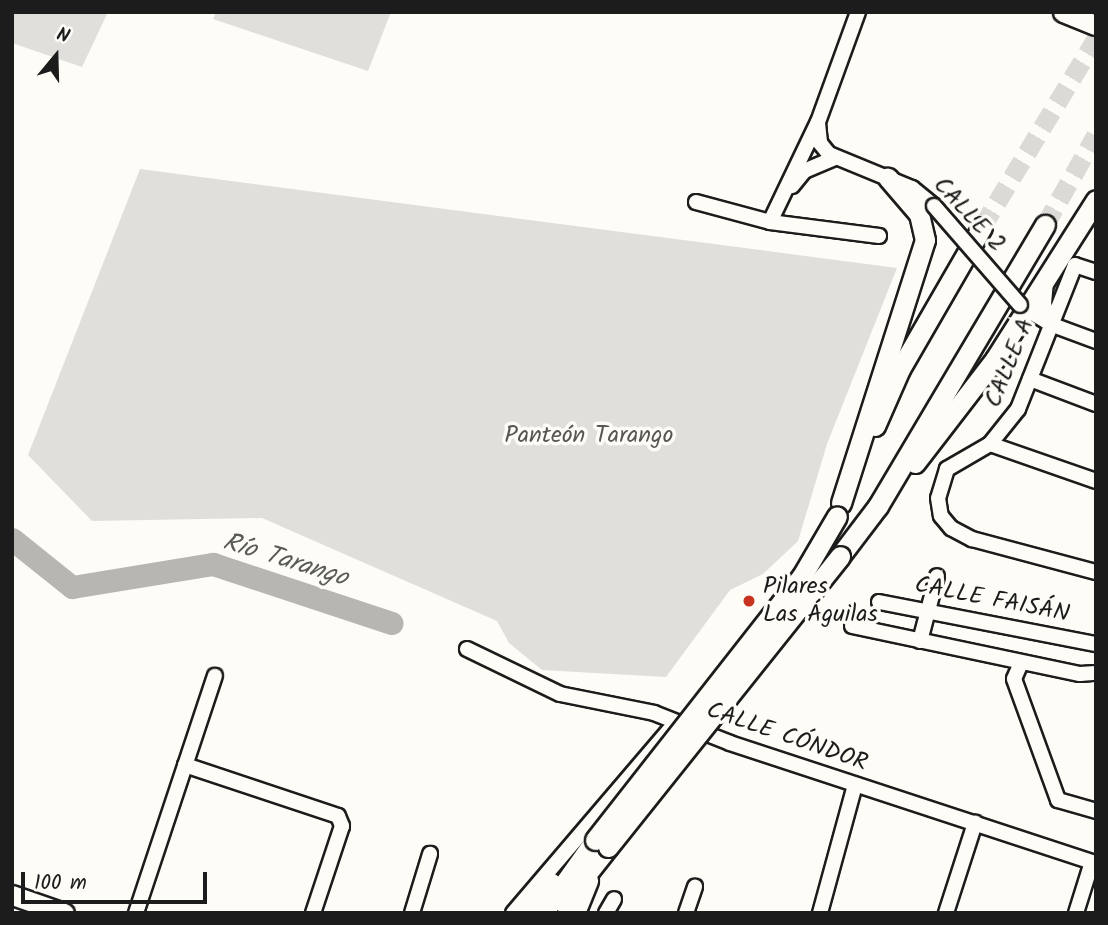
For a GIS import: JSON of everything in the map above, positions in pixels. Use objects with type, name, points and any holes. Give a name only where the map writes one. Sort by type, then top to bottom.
[{"type":"main road","points":[[1063,12],[1096,25]]},
{"type":"main road","points":[[839,509],[925,240],[919,214],[888,178]]},
{"type":"main road","points":[[543,913],[567,875],[601,843],[840,556],[995,359],[1023,308],[1046,280],[1096,200]]},
{"type":"main road","points":[[878,506],[1045,225]]},
{"type":"main road","points":[[575,913],[601,843],[802,576],[839,509],[900,369],[982,227]]},
{"type":"main road","points":[[558,913],[595,863]]},
{"type":"main road","points":[[525,913],[552,881],[567,875]]},
{"type":"main road","points":[[12,895],[64,913]]},
{"type":"street","points":[[770,222],[818,122],[858,12]]},
{"type":"street","points":[[776,206],[804,171],[835,159],[820,143],[818,122]]},
{"type":"street","name":"CALLE 2","points":[[835,159],[921,193],[1023,308],[1050,324],[1096,341]]},
{"type":"street","points":[[696,202],[770,222],[879,236]]},
{"type":"street","name":"CALLE A","points":[[1096,272],[1075,265],[1030,379],[1007,428],[990,444],[957,461],[940,483],[941,516],[951,528],[972,539],[1096,572]]},
{"type":"street","points":[[1046,280],[1044,304],[1050,324]]},
{"type":"street","points":[[1030,379],[1096,404]]},
{"type":"street","points":[[990,444],[1096,481]]},
{"type":"street","points":[[920,641],[937,576]]},
{"type":"street","name":"CALLE FAISÁN","points":[[879,602],[1096,644]]},
{"type":"street","points":[[852,626],[1021,663],[1096,673]]},
{"type":"street","name":"CALLE CÓNDOR","points":[[467,649],[560,694],[676,722],[855,785],[1094,862]]},
{"type":"street","points":[[1021,663],[1014,679],[1058,800],[1096,811]]},
{"type":"street","points":[[136,913],[215,676]]},
{"type":"street","points":[[513,913],[676,722]]},
{"type":"street","points":[[185,765],[338,816],[342,826],[313,913]]},
{"type":"street","points":[[820,913],[855,785]]},
{"type":"street","points":[[946,913],[975,823]]},
{"type":"street","points":[[411,913],[430,854]]},
{"type":"street","points":[[1076,913],[1094,862]]},
{"type":"street","points":[[686,913],[695,887]]},
{"type":"street","points":[[606,913],[614,898]]},
{"type":"green space","points":[[12,12],[108,12],[82,67],[12,43]]},
{"type":"green space","points":[[216,12],[391,12],[368,71],[213,19]]},
{"type":"green space","name":"Panteón Tarango","points":[[140,169],[897,268],[827,444],[798,541],[763,574],[730,590],[666,677],[542,670],[509,643],[497,621],[262,518],[92,521],[28,455]]},
{"type":"waterway","name":"Río Tarango","points":[[12,539],[72,587],[213,564],[391,623]]},
{"type":"tunnel","points":[[982,227],[1096,39]]},
{"type":"tunnel","points":[[1045,225],[1096,135]]},
{"type":"place","name":"Pilares Las Águilas","points":[[749,601]]}]
